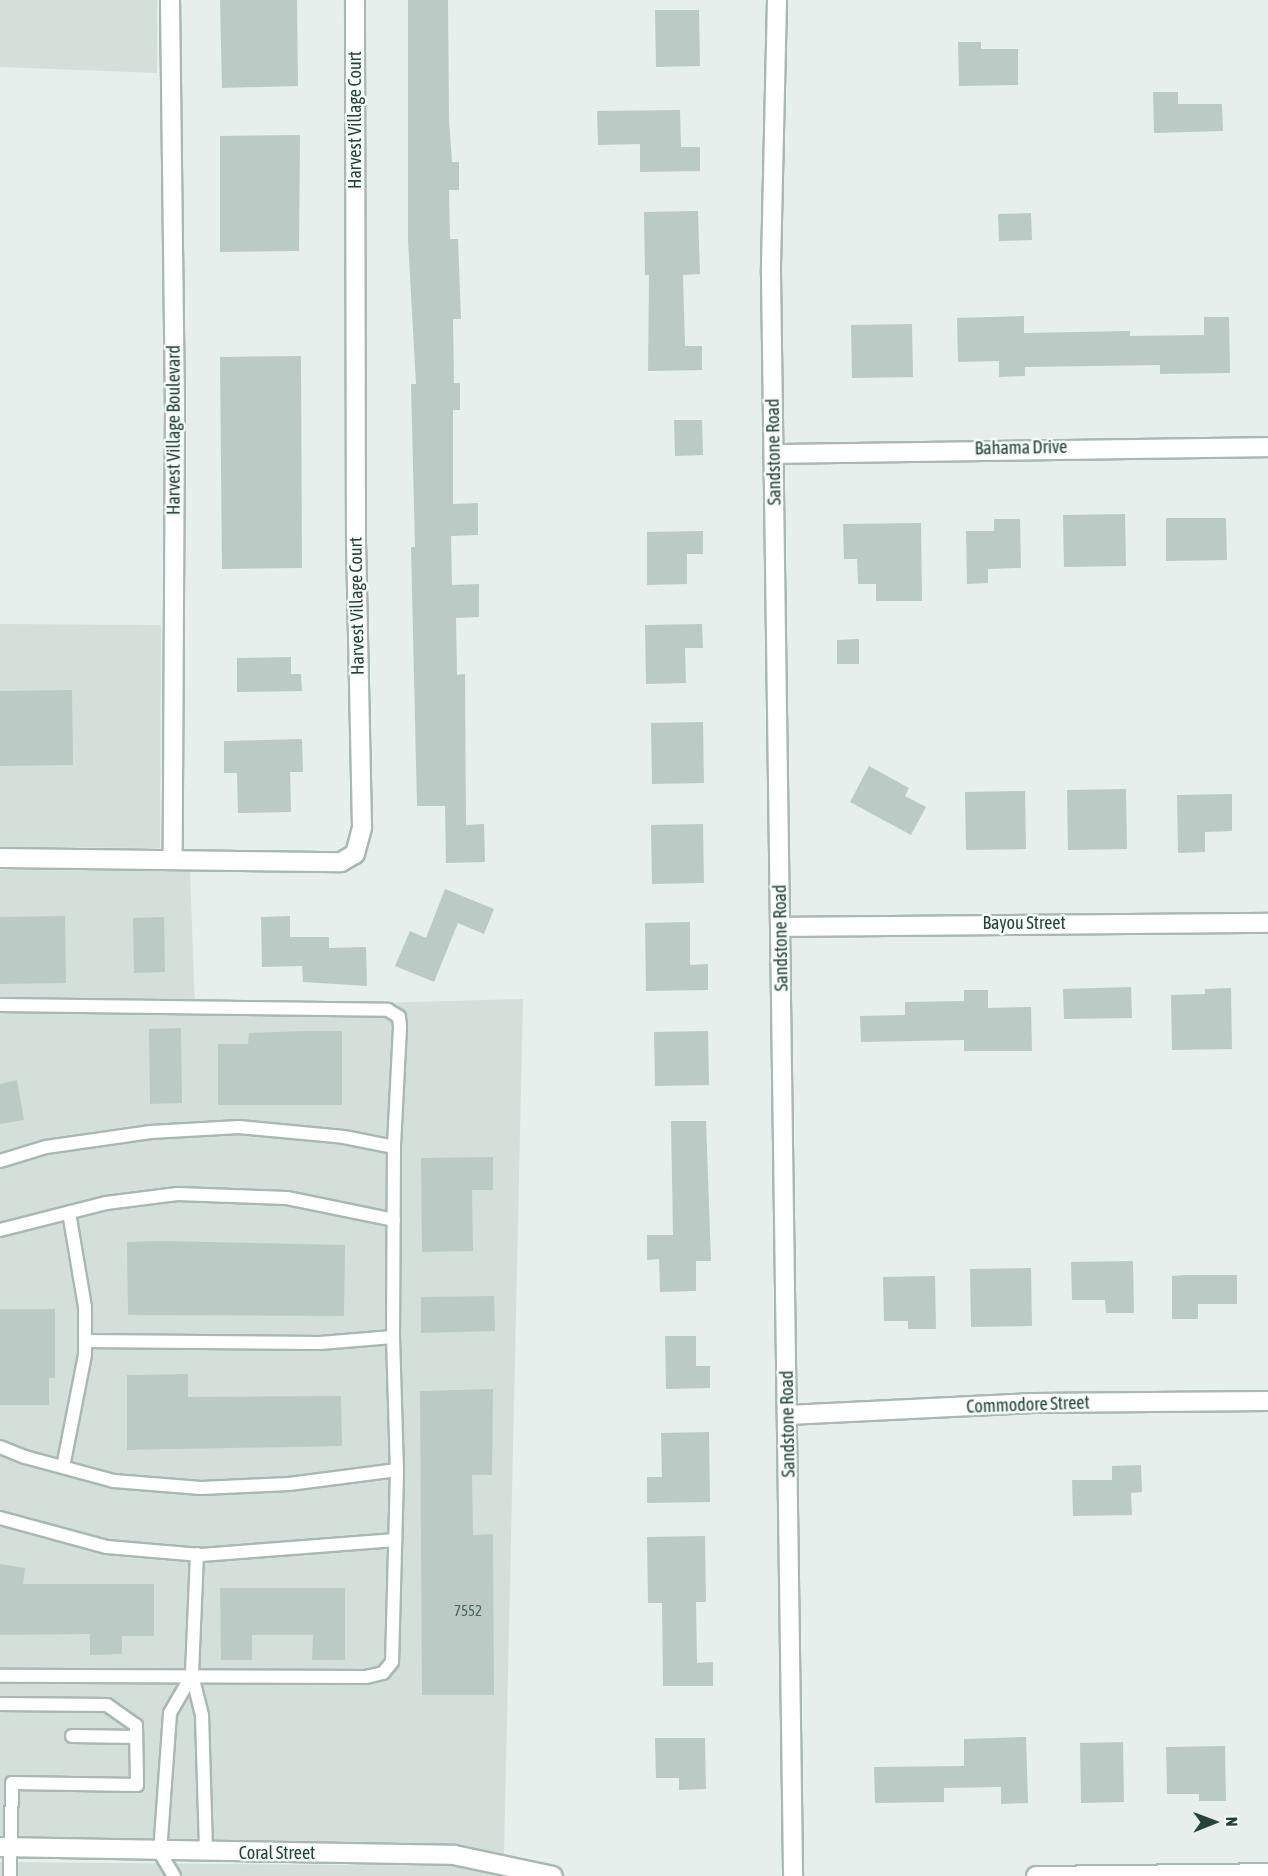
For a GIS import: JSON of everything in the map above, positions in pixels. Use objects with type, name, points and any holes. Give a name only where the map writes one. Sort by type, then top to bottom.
[{"type":"street","name":"Harvest Village Boulevard","points":[[170,0],[175,409],[173,859]]},
{"type":"street","name":"Harvest Village Court","points":[[0,858],[341,862],[350,859],[360,840],[355,0]]},
{"type":"street","name":"Sandstone Road","points":[[777,0],[771,274],[788,1415],[792,1876]]},
{"type":"street","name":"Bahama Drive","points":[[774,454],[1052,447],[1268,447]]},
{"type":"street","name":"Bayou Street","points":[[780,927],[1268,923]]},
{"type":"street","name":"Commodore Street","points":[[788,1415],[1034,1403],[1268,1401]]},
{"type":"street","name":"Coral Street","points":[[5,1848],[160,1853],[454,1855],[553,1876]]},
{"type":"street","points":[[1036,1876],[1268,1873]]},
{"type":"lane","points":[[0,1005],[388,1010],[399,1017],[400,1027],[394,1147],[393,1337],[397,1470],[392,1662],[383,1673],[365,1677],[0,1676]]},
{"type":"lane","points":[[0,1161],[46,1147],[151,1131],[239,1127],[344,1137],[394,1147]]},
{"type":"lane","points":[[0,1230],[69,1212],[177,1194],[287,1198],[394,1220]]},
{"type":"lane","points":[[63,1467],[79,1401],[86,1341],[85,1307],[69,1212]]},
{"type":"lane","points":[[86,1341],[320,1343],[393,1337]]},
{"type":"lane","points":[[0,1447],[114,1481],[201,1488],[290,1484],[397,1470]]},
{"type":"lane","points":[[0,1518],[107,1547],[197,1554],[395,1540]]},
{"type":"lane","points":[[197,1554],[192,1675],[202,1715],[206,1853]]},
{"type":"lane","points":[[174,1876],[160,1853],[170,1713],[192,1675]]},
{"type":"lane","points":[[0,1704],[107,1705],[136,1725],[137,1785],[6,1783],[5,1848],[10,1876]]},
{"type":"lane","points":[[72,1736],[136,1737]]},
{"type":"shaded area","points":[[0,0],[157,0],[157,73],[0,67]]},
{"type":"shaded area","points":[[0,624],[161,625],[160,848],[0,847]]},
{"type":"shaded area","points":[[0,870],[190,871],[195,1008],[523,999],[504,1854],[454,1844],[0,1839]]},
{"type":"shaded area","points":[[0,1862],[452,1866],[499,1876],[0,1876]]},
{"type":"building","points":[[220,0],[297,0],[298,86],[222,88]]},
{"type":"building","points":[[408,0],[448,0],[449,120],[452,162],[459,162],[459,190],[449,190],[450,239],[458,239],[461,319],[453,319],[454,383],[460,383],[460,410],[453,410],[453,504],[478,503],[478,535],[451,536],[452,585],[479,584],[479,617],[456,618],[457,675],[465,674],[466,825],[484,824],[485,862],[446,863],[445,806],[417,806],[411,547],[415,547],[411,384],[416,384],[408,240]]},
{"type":"building","points":[[655,10],[699,10],[700,66],[656,67]]},
{"type":"building","points":[[958,42],[981,42],[981,49],[1018,49],[1018,85],[959,86]]},
{"type":"building","points":[[1153,92],[1178,92],[1178,104],[1222,104],[1223,131],[1154,133]]},
{"type":"building","points":[[680,110],[681,147],[700,147],[700,171],[640,172],[640,144],[598,145],[597,111]]},
{"type":"building","points":[[300,135],[299,251],[220,252],[220,136]]},
{"type":"building","points":[[698,211],[700,274],[683,275],[685,346],[702,346],[702,370],[648,371],[649,275],[645,275],[644,212]]},
{"type":"building","points":[[1031,213],[1032,240],[999,241],[998,214]]},
{"type":"building","points":[[1024,316],[1024,333],[1130,331],[1130,336],[1204,335],[1204,317],[1229,317],[1230,373],[1160,374],[1160,365],[1025,367],[1025,376],[999,377],[999,361],[958,362],[957,318]]},
{"type":"building","points":[[912,324],[913,377],[852,378],[851,325]]},
{"type":"building","points":[[301,356],[302,568],[222,569],[220,357]]},
{"type":"building","points":[[674,420],[702,420],[703,455],[675,456]]},
{"type":"building","points":[[1125,514],[1126,566],[1064,567],[1063,515]]},
{"type":"building","points":[[1166,518],[1226,518],[1227,560],[1166,561]]},
{"type":"building","points":[[994,519],[1020,519],[1021,568],[988,569],[988,583],[967,584],[966,531],[994,531]]},
{"type":"building","points":[[921,523],[922,601],[876,601],[876,584],[858,584],[857,559],[844,559],[843,524]]},
{"type":"building","points":[[703,531],[703,554],[687,554],[687,584],[647,585],[647,532]]},
{"type":"building","points":[[702,624],[703,648],[685,648],[686,683],[646,684],[645,625]]},
{"type":"building","points":[[859,639],[859,664],[837,664],[837,640]]},
{"type":"building","points":[[291,657],[291,674],[301,674],[302,691],[237,692],[237,658]]},
{"type":"building","points":[[72,690],[73,765],[0,766],[0,691]]},
{"type":"building","points":[[703,722],[704,783],[652,784],[651,723]]},
{"type":"building","points":[[302,739],[303,772],[290,772],[291,812],[238,813],[237,773],[224,773],[224,741]]},
{"type":"building","points":[[869,766],[909,788],[905,796],[926,807],[911,835],[850,802]]},
{"type":"building","points":[[1126,789],[1127,849],[1068,850],[1067,790]]},
{"type":"building","points":[[1025,791],[1026,849],[966,850],[965,792]]},
{"type":"building","points":[[1232,794],[1232,831],[1205,832],[1205,852],[1178,853],[1177,795]]},
{"type":"building","points":[[703,824],[704,883],[652,884],[651,825]]},
{"type":"building","points":[[445,889],[494,909],[484,934],[458,923],[434,982],[395,966],[410,931],[426,938]]},
{"type":"building","points":[[65,916],[66,983],[0,984],[0,917]]},
{"type":"building","points":[[290,916],[290,937],[329,937],[329,948],[366,947],[367,986],[303,982],[302,966],[262,967],[261,917]]},
{"type":"building","points":[[164,917],[165,972],[134,973],[133,918]]},
{"type":"building","points":[[690,922],[690,965],[708,964],[708,990],[646,991],[645,923]]},
{"type":"building","points":[[1131,987],[1132,1018],[1064,1019],[1063,989]]},
{"type":"building","points":[[1231,988],[1232,1049],[1172,1050],[1171,995],[1205,994],[1205,989]]},
{"type":"building","points":[[964,990],[988,990],[988,1008],[1031,1007],[1032,1051],[964,1051],[964,1040],[861,1042],[860,1016],[905,1015],[905,1002],[964,1001]]},
{"type":"building","points":[[181,1028],[182,1103],[150,1104],[149,1029]]},
{"type":"building","points":[[342,1031],[342,1105],[218,1105],[218,1044],[248,1044],[249,1033]]},
{"type":"building","points":[[708,1031],[709,1085],[655,1086],[654,1032]]},
{"type":"building","points":[[17,1080],[24,1120],[0,1124],[0,1084]]},
{"type":"building","points":[[671,1121],[706,1121],[711,1261],[696,1261],[696,1291],[660,1292],[659,1259],[647,1260],[647,1235],[673,1235]]},
{"type":"building","points":[[493,1157],[493,1190],[472,1190],[473,1251],[422,1252],[421,1158]]},
{"type":"building","points":[[127,1242],[345,1245],[344,1316],[128,1315]]},
{"type":"building","points":[[1133,1261],[1134,1313],[1106,1313],[1105,1300],[1072,1300],[1071,1262]]},
{"type":"building","points":[[1031,1268],[1032,1326],[971,1327],[970,1269]]},
{"type":"building","points":[[1237,1275],[1237,1304],[1198,1304],[1198,1319],[1172,1319],[1172,1276]]},
{"type":"building","points":[[935,1276],[936,1329],[908,1329],[908,1321],[884,1321],[883,1277]]},
{"type":"building","points":[[494,1296],[495,1331],[421,1333],[421,1297]]},
{"type":"building","points":[[0,1309],[55,1309],[55,1378],[49,1378],[49,1405],[0,1405]]},
{"type":"building","points":[[665,1336],[696,1336],[696,1366],[710,1366],[710,1388],[666,1389]]},
{"type":"building","points":[[188,1374],[188,1397],[341,1396],[342,1446],[127,1450],[127,1375]]},
{"type":"building","points":[[493,1389],[492,1475],[472,1475],[473,1535],[493,1534],[494,1695],[422,1695],[420,1391]]},
{"type":"building","points":[[709,1432],[710,1502],[647,1503],[647,1477],[662,1477],[661,1433]]},
{"type":"building","points":[[1141,1465],[1142,1492],[1131,1493],[1132,1515],[1073,1516],[1072,1480],[1112,1480],[1112,1466]]},
{"type":"building","points":[[705,1536],[706,1602],[696,1602],[697,1663],[713,1662],[713,1686],[663,1686],[662,1603],[648,1603],[647,1537]]},
{"type":"building","points":[[0,1564],[25,1568],[23,1584],[154,1584],[154,1636],[122,1636],[122,1654],[90,1655],[90,1634],[0,1635]]},
{"type":"building","points":[[220,1588],[345,1588],[345,1660],[312,1660],[313,1635],[252,1635],[252,1660],[221,1660]]},
{"type":"building","points":[[1026,1737],[1028,1803],[1001,1804],[1001,1787],[944,1788],[944,1802],[875,1803],[874,1767],[964,1766],[964,1739]]},
{"type":"building","points":[[655,1738],[705,1738],[706,1789],[679,1790],[679,1778],[656,1778]]},
{"type":"building","points":[[1123,1742],[1124,1802],[1081,1803],[1080,1743]]},
{"type":"building","points":[[1225,1746],[1226,1801],[1199,1801],[1199,1794],[1167,1794],[1166,1747]]}]
